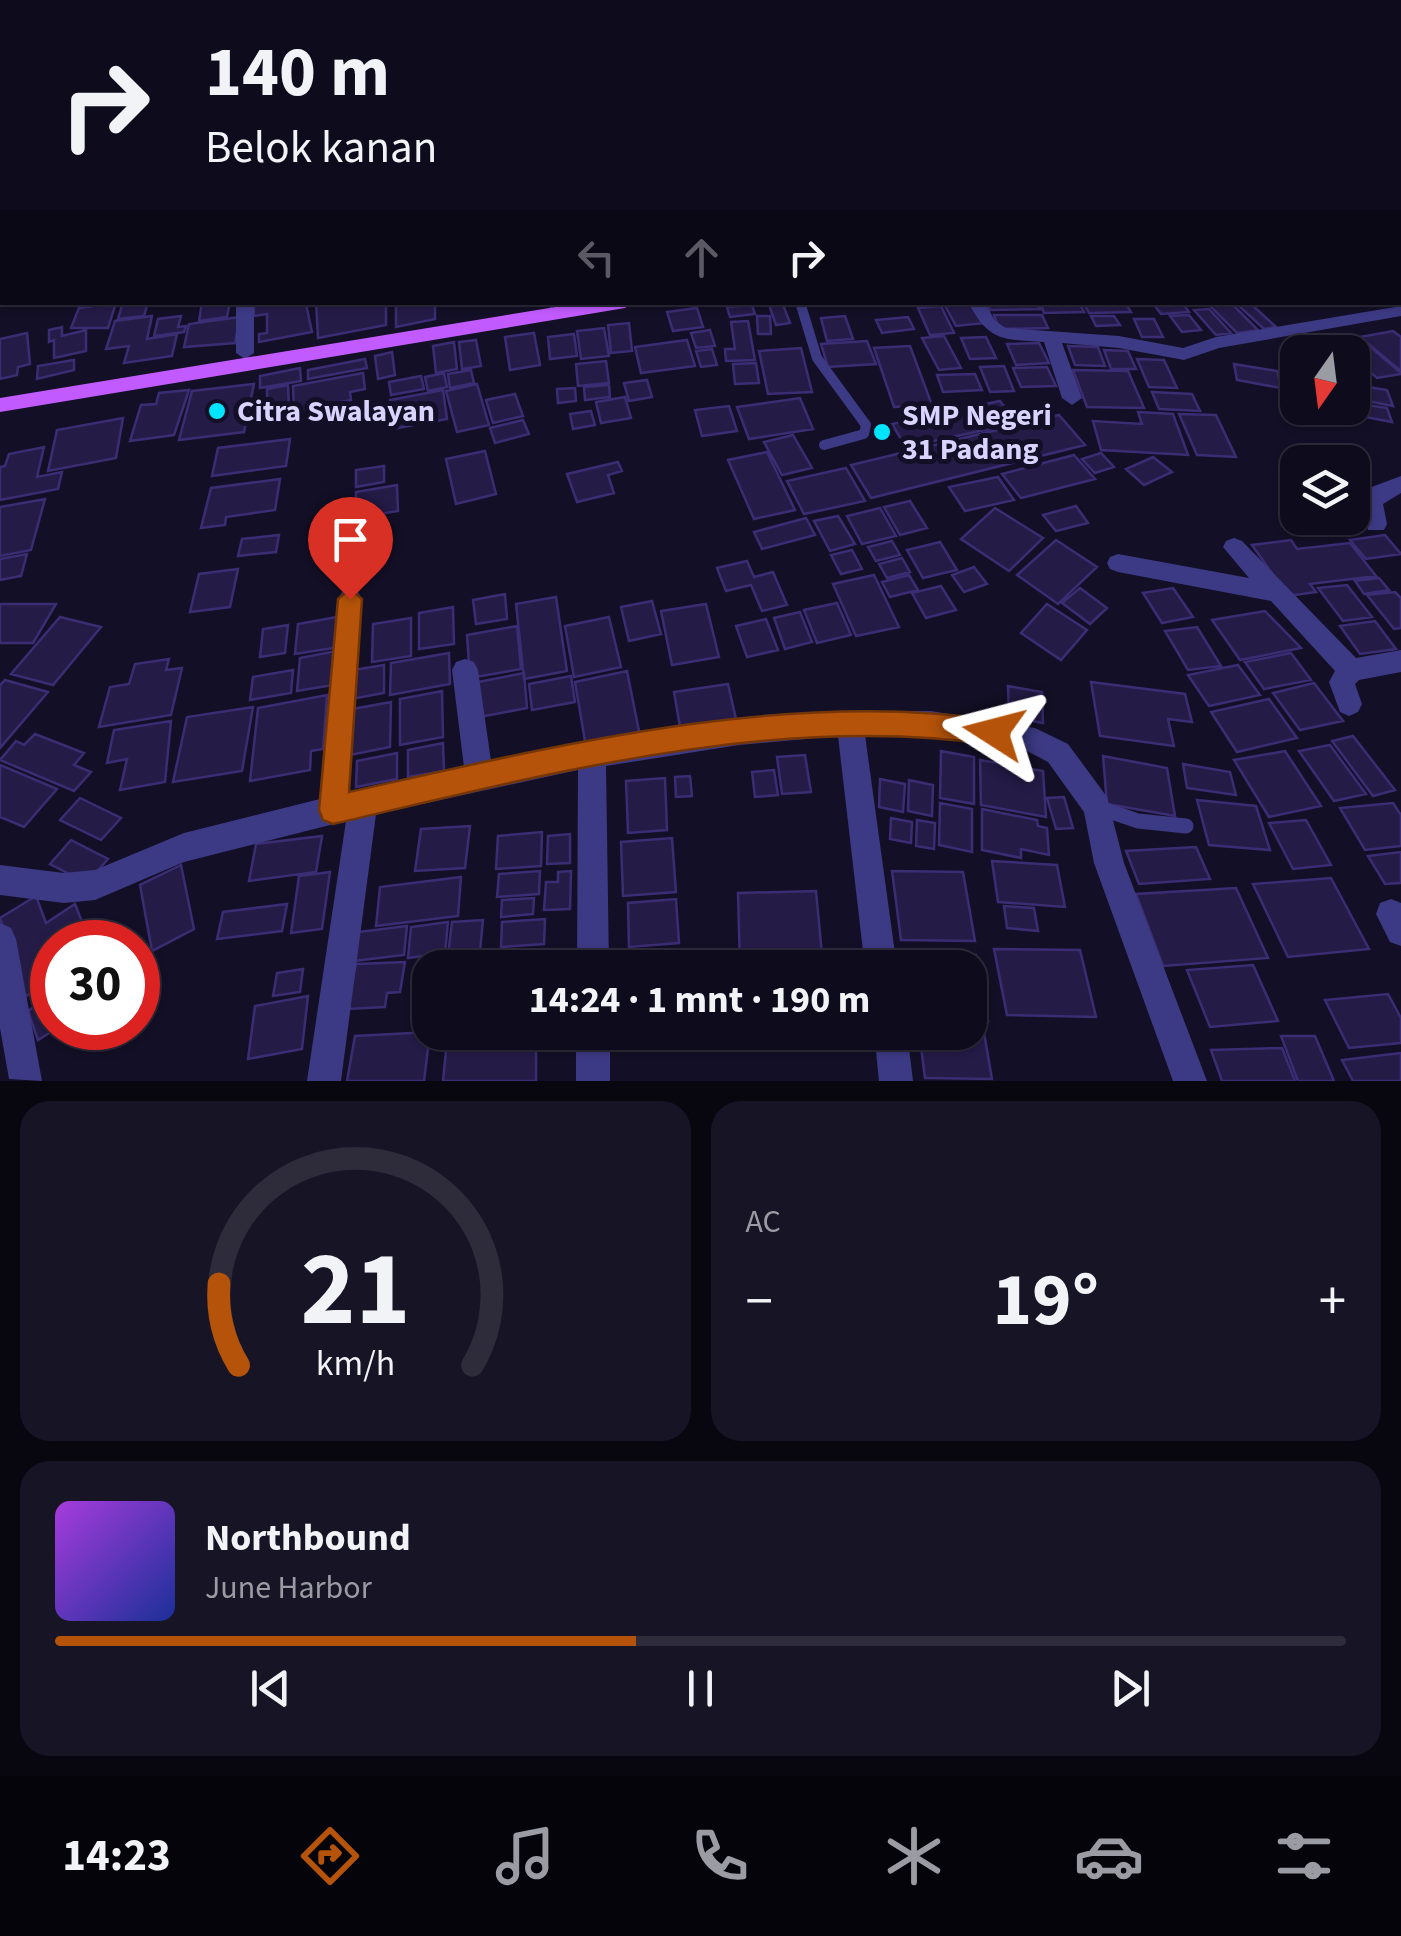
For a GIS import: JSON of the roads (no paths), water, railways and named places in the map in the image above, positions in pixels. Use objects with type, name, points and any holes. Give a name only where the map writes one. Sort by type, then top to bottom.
[{"type":"main road","points":[[0,391],[540,305]]},
{"type":"main road","points":[[0,405],[606,305]]},
{"type":"street","points":[[245,305],[245,353]]},
{"type":"street","points":[[978,305],[994,330],[1052,340],[1119,342],[1184,354],[1216,343],[1401,310]]},
{"type":"street","points":[[1052,340],[1072,398]]},
{"type":"street","points":[[1376,524],[1372,504],[1377,494],[1401,484]]},
{"type":"street","points":[[1234,547],[1351,670]]},
{"type":"street","points":[[1118,563],[1278,593]]},
{"type":"street","points":[[324,1081],[348,807],[350,599]]},
{"type":"street","points":[[1349,704],[1342,682],[1351,670],[1401,661]]},
{"type":"street","points":[[465,670],[478,778]]},
{"type":"street","points":[[0,880],[64,888],[95,885],[184,848],[348,807],[592,754],[850,723],[931,723],[1026,738],[1058,752],[1097,806],[1110,863],[1190,1081]]},
{"type":"street","points":[[850,723],[880,950]]},
{"type":"street","points":[[592,754],[592,950]]},
{"type":"street","points":[[0,940],[26,1079]]},
{"type":"street","points":[[592,1050],[593,1081]]},
{"type":"street","points":[[892,1050],[896,1081]]},
{"type":"lane","points":[[801,305],[818,358],[866,425],[864,434],[852,441],[824,446]]},
{"type":"lane","points":[[1097,806],[1138,821],[1186,826]]},
{"type":"waterway","points":[[246,0],[338,0]]},
{"type":"place","name":"Citra Swalayan","points":[[217,411]]},
{"type":"place","name":"SMP Negeri 31 Padang","points":[[882,432]]}]
